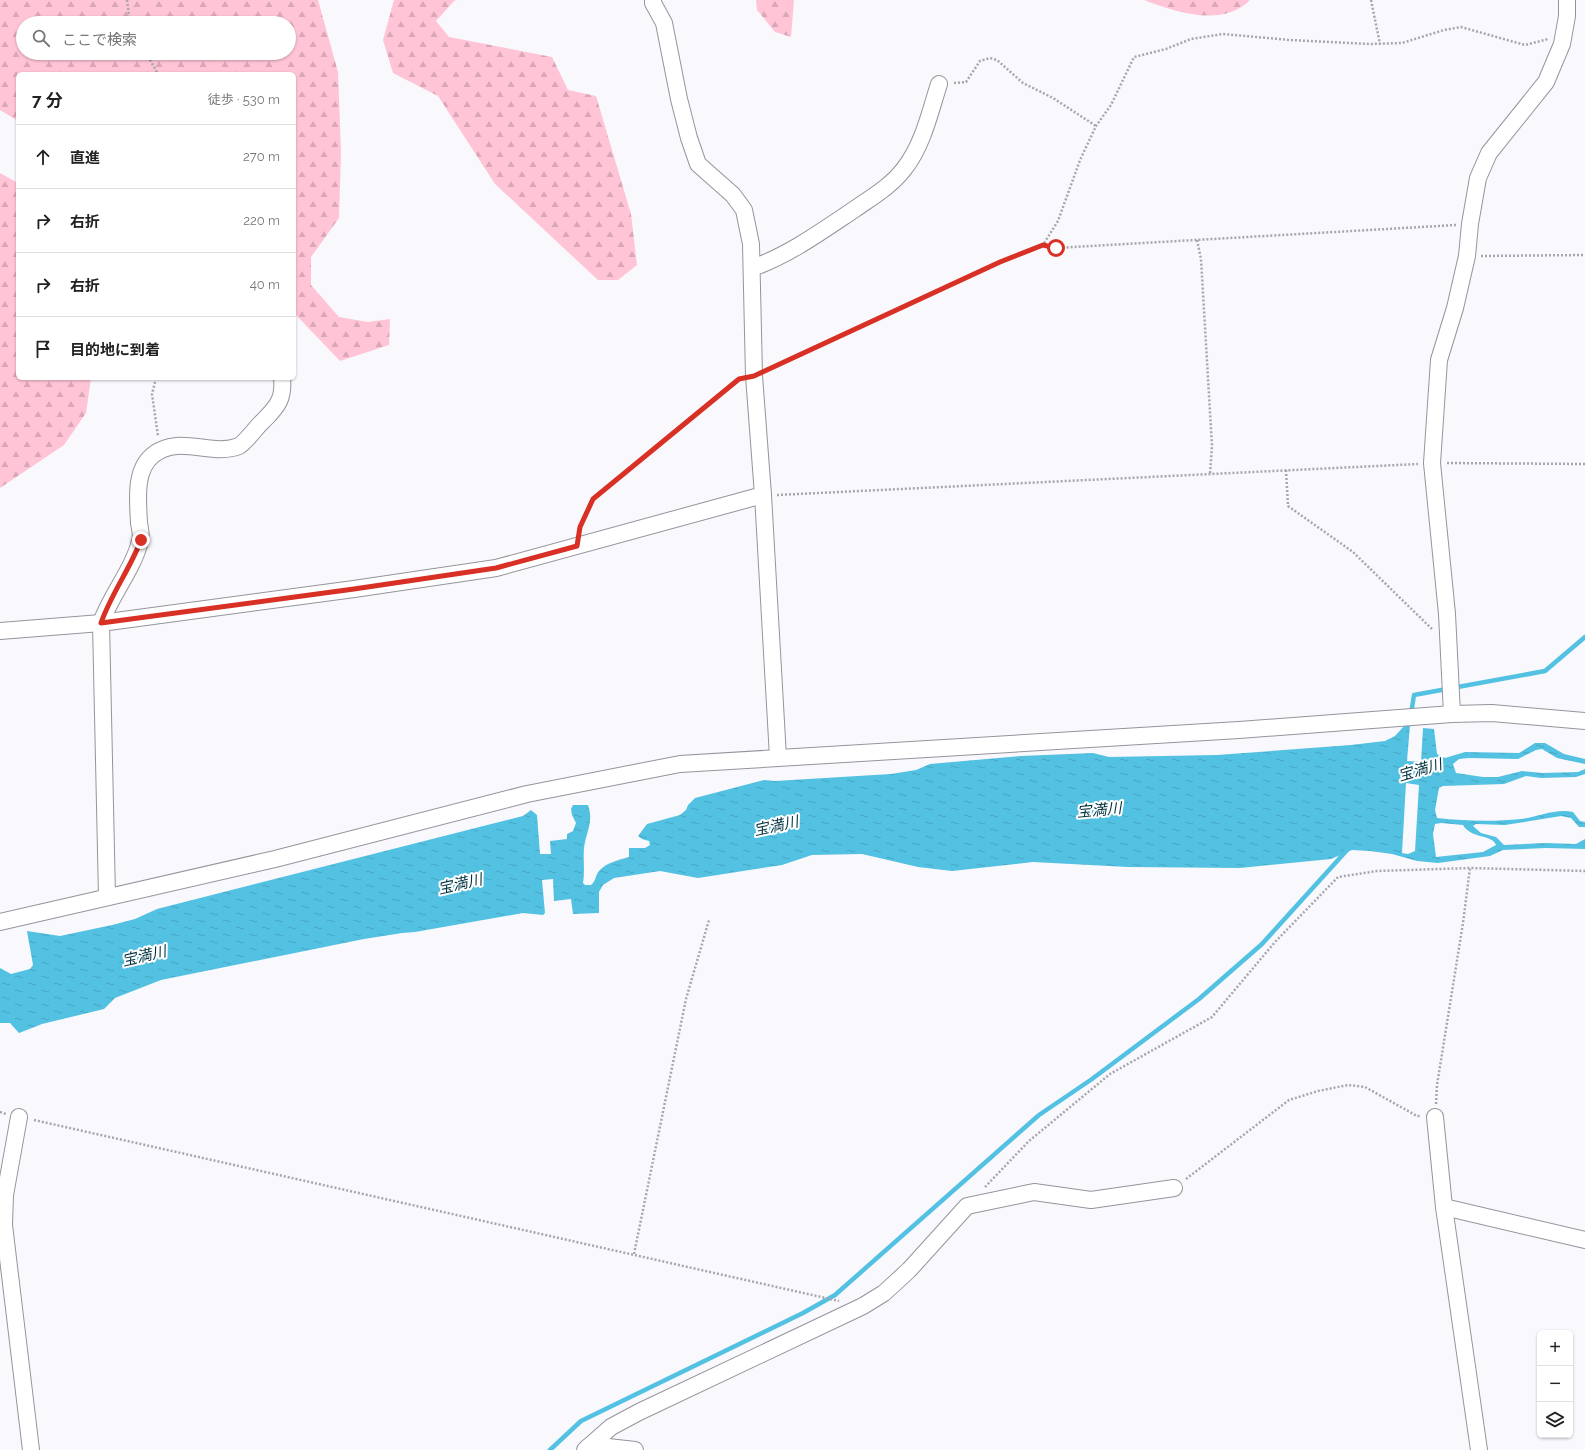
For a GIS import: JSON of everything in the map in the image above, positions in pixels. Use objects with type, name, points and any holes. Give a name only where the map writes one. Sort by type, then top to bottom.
[{"type":"street","points":[[653,0],[653,3],[664,23],[679,99],[689,138],[698,164],[732,195],[744,210],[751,244],[754,376],[763,495],[778,757]]},
{"type":"street","points":[[1452,714],[1448,639],[1432,463],[1439,360],[1455,308],[1467,256],[1470,224],[1478,178],[1489,153],[1546,82],[1562,44],[1567,16],[1567,0]]},
{"type":"street","points":[[752,268],[763,264],[814,236],[890,184],[905,168],[920,141],[939,84]]},
{"type":"street","points":[[107,897],[101,623],[106,608],[134,559],[141,540],[137,494],[142,469],[152,455],[167,447],[193,446],[220,449],[239,446],[276,408],[283,391],[282,380]]},
{"type":"street","points":[[0,631],[101,623],[496,568],[763,495]]},
{"type":"street","points":[[0,922],[275,859],[535,792],[680,764],[1239,730],[1452,714],[1492,713],[1585,721]]},
{"type":"street","points":[[1435,1116],[1444,1207],[1479,1450]]},
{"type":"street","points":[[19,1117],[5,1195],[4,1225],[31,1450]]},
{"type":"street","points":[[586,1448],[611,1427],[639,1412],[863,1306],[884,1293],[909,1270],[967,1206],[1034,1192],[1091,1200],[1174,1188]]},
{"type":"street","points":[[1444,1207],[1585,1240]]},
{"type":"street","points":[[586,1448],[608,1447],[635,1450]]},
{"type":"path","points":[[126,0],[129,16]]},
{"type":"path","points":[[1370,0],[1380,44]]},
{"type":"path","points":[[1043,245],[1058,221],[1080,160],[1096,126],[1111,105],[1134,57],[1166,49],[1190,39],[1223,34],[1290,40],[1380,44],[1402,43],[1444,30],[1461,27],[1525,45],[1564,35]]},
{"type":"path","points":[[939,84],[966,82],[980,62],[990,58],[997,60],[1023,83],[1053,98],[1096,126]]},
{"type":"path","points":[[150,60],[157,72]]},
{"type":"path","points":[[577,546],[580,527],[593,499],[739,379],[754,376],[1000,262],[1043,245],[1056,248],[1470,224]]},
{"type":"path","points":[[1197,240],[1201,259],[1212,446],[1210,474]]},
{"type":"path","points":[[1467,256],[1585,255]]},
{"type":"path","points":[[156,380],[152,394],[158,435],[163,449]]},
{"type":"path","points":[[763,495],[1432,463],[1585,464]]},
{"type":"path","points":[[1286,470],[1288,506],[1353,552],[1436,632],[1448,639]]},
{"type":"path","points":[[1174,1188],[1201,1165],[1288,1100],[1318,1091],[1348,1085],[1364,1088],[1417,1116],[1435,1116],[1437,1084],[1464,922],[1470,868]]},
{"type":"path","points":[[967,1206],[1030,1141],[1110,1074],[1212,1017],[1276,942],[1338,877],[1378,871],[1470,868],[1585,870]]},
{"type":"path","points":[[634,1254],[686,999],[709,920]]},
{"type":"path","points":[[0,1112],[840,1301]]},
{"type":"green space","points":[[0,0],[318,0],[338,72],[341,152],[339,218],[311,257],[311,285],[339,317],[368,322],[390,319],[389,345],[340,361],[296,315],[296,72],[16,72],[16,120],[0,110]]},
{"type":"green space","points":[[394,0],[457,0],[454,1],[436,21],[449,37],[552,57],[568,90],[596,96],[631,214],[637,265],[618,280],[598,280],[495,184],[438,96],[393,73],[383,40]]},
{"type":"green space","points":[[756,0],[794,0],[791,37],[775,32],[757,10]]},
{"type":"green space","points":[[1144,0],[1250,0],[1239,9],[1226,14],[1198,15],[1184,13]]},
{"type":"green space","points":[[0,173],[16,182],[16,380],[91,380],[86,413],[64,445],[0,488]]},
{"type":"water","name":"宝満川","points":[[1405,725],[1410,725],[1407,761],[1421,762],[1423,728],[1434,729],[1437,754],[1445,758],[1465,752],[1519,753],[1535,743],[1545,743],[1564,754],[1585,759],[1585,764],[1557,758],[1542,749],[1536,750],[1518,759],[1459,759],[1453,764],[1456,773],[1483,777],[1498,777],[1522,771],[1542,773],[1578,772],[1585,769],[1585,774],[1576,777],[1541,778],[1526,776],[1504,784],[1443,786],[1439,788],[1435,810],[1437,818],[1479,821],[1521,819],[1560,811],[1573,812],[1580,821],[1585,822],[1585,827],[1579,827],[1571,818],[1561,816],[1505,825],[1476,824],[1473,826],[1481,833],[1496,837],[1504,845],[1545,843],[1576,844],[1585,839],[1585,849],[1546,848],[1503,850],[1490,856],[1438,863],[1417,861],[1392,854],[1352,850],[1331,859],[1240,868],[1128,867],[1033,862],[952,871],[918,867],[862,854],[812,855],[782,865],[698,878],[660,871],[614,878],[603,885],[599,892],[599,913],[573,914],[571,899],[554,901],[553,879],[542,880],[545,913],[543,915],[523,913],[415,932],[364,939],[161,980],[115,998],[104,1009],[42,1024],[19,1033],[10,1023],[0,1023],[0,968],[11,974],[30,969],[33,965],[27,931],[60,936],[112,925],[135,919],[157,909],[523,816],[531,810],[537,815],[540,854],[551,854],[550,841],[567,839],[567,834],[573,831],[576,823],[571,809],[573,805],[588,805],[590,811],[590,822],[584,848],[583,883],[585,885],[591,885],[602,868],[612,862],[629,857],[629,848],[645,848],[650,845],[649,841],[638,836],[647,824],[680,815],[695,798],[764,780],[775,781],[891,774],[916,770],[930,764],[1021,756],[1093,753],[1109,757],[1217,755],[1351,745],[1385,741],[1395,736]],"holes":[[[1406,783],[1419,785],[1415,851],[1408,854],[1402,853]],[[1441,823],[1463,825],[1476,835],[1490,839],[1496,845],[1483,852],[1436,857],[1433,834],[1435,824]]]},
{"type":"waterway","points":[[1411,714],[1414,695],[1545,671],[1585,637]]},
{"type":"waterway","points":[[550,1450],[581,1421],[803,1313],[835,1295],[1039,1115],[1092,1079],[1199,999],[1262,944],[1348,849]]},
{"type":"route","points":[[141,540],[134,559],[106,608],[101,623],[354,589],[496,568],[577,546],[580,527],[593,499],[739,379],[754,376],[1000,262],[1043,245],[1056,248]]}]
